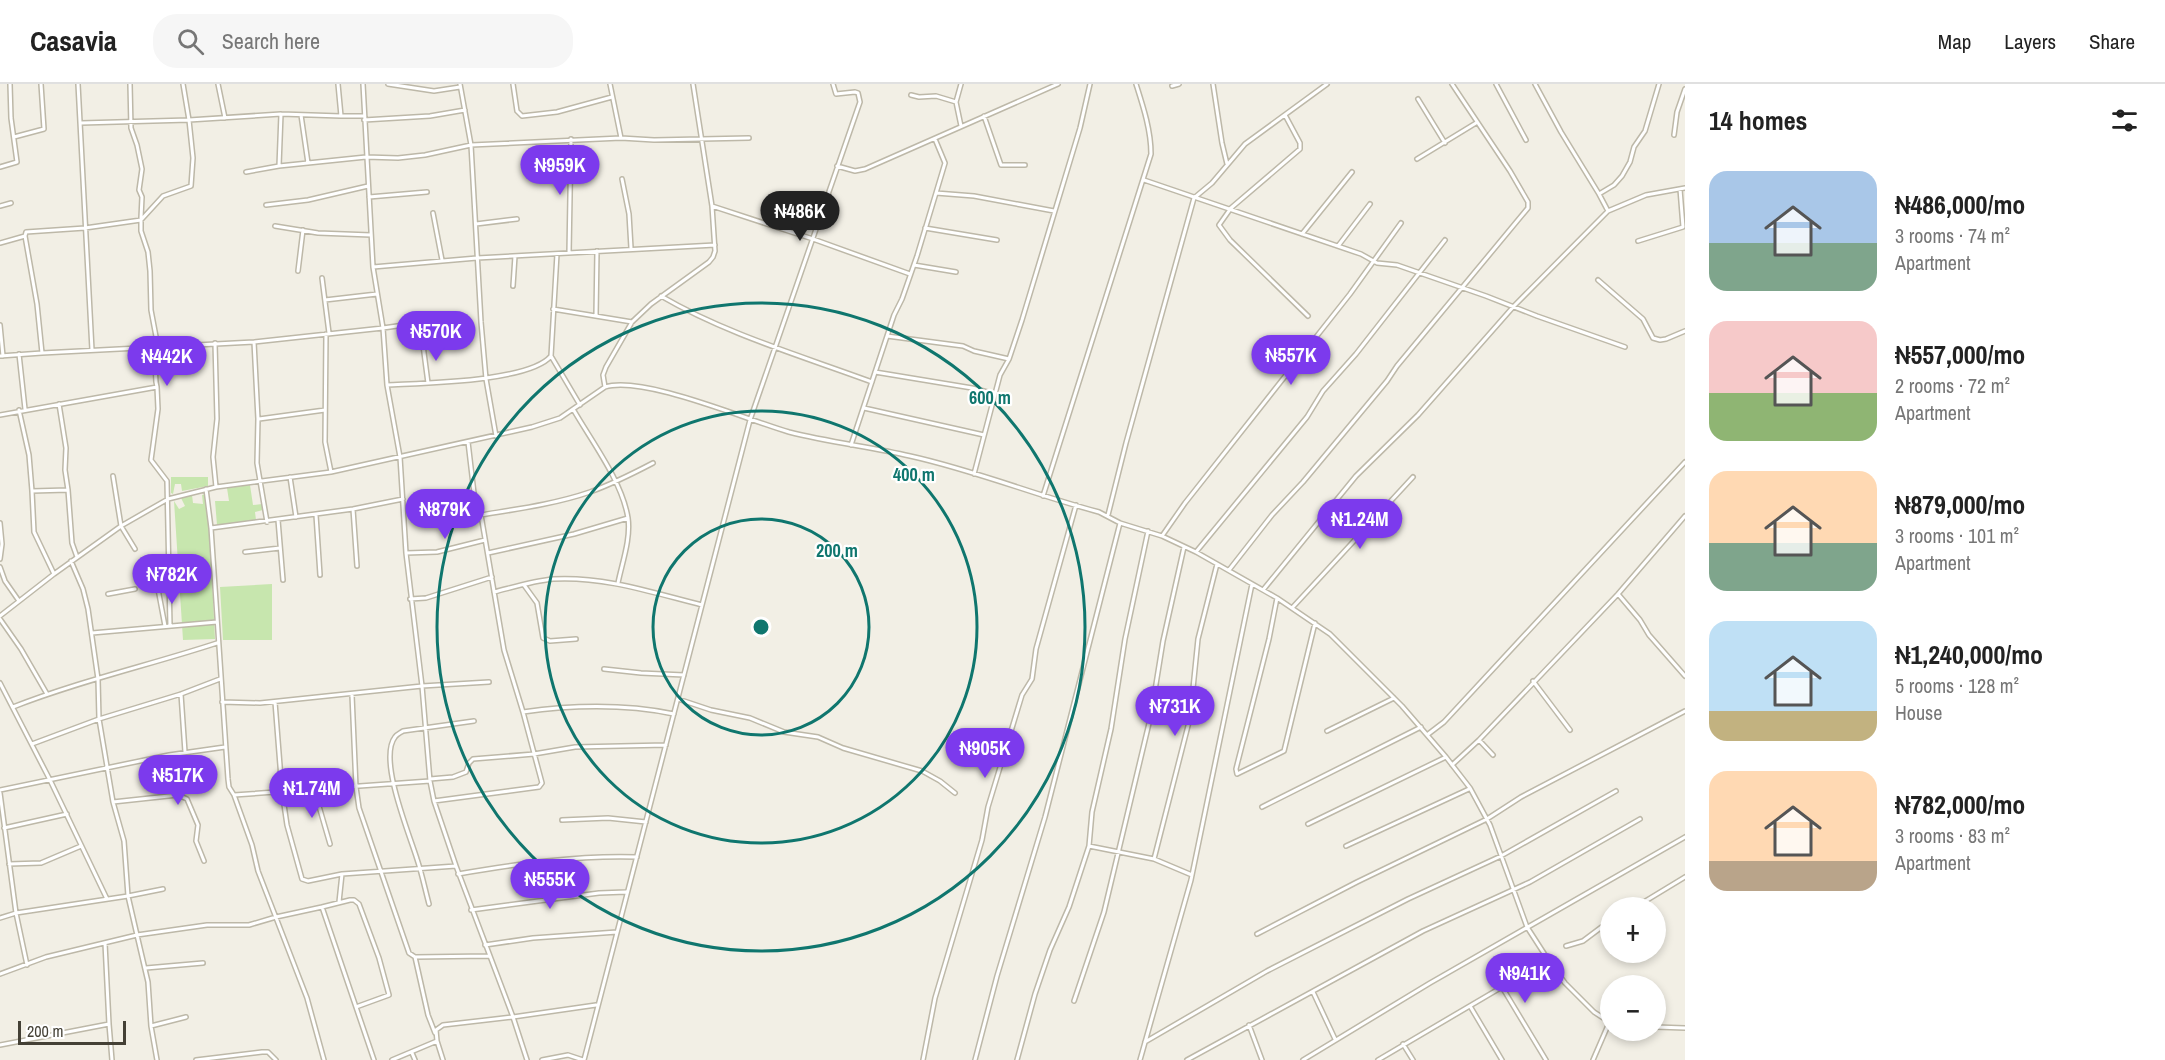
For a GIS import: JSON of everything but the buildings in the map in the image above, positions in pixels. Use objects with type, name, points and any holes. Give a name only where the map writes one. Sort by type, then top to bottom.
[{"type":"street","points":[[0,167],[17,162],[10,84]]},
{"type":"street","points":[[14,137],[44,129],[41,84]]},
{"type":"street","points":[[78,84],[92,350]]},
{"type":"street","points":[[130,84],[132,106],[130,120],[142,169],[139,190],[142,197],[141,231],[148,252],[151,310],[158,347],[158,359],[154,372],[159,409],[152,460],[167,481],[167,626]]},
{"type":"street","points":[[0,243],[25,236],[26,232],[85,228],[141,220],[163,196],[191,186],[193,158],[183,84]]},
{"type":"street","points":[[218,84],[225,118]]},
{"type":"street","points":[[338,84],[341,116]]},
{"type":"street","points":[[363,84],[373,267],[383,328],[387,385],[400,457],[406,553],[422,686],[430,780],[434,801],[458,874],[513,1017],[527,1060]]},
{"type":"street","points":[[388,84],[434,91],[460,86],[471,145],[486,379],[496,436]]},
{"type":"street","points":[[513,84],[517,111],[522,116],[557,112],[612,97]]},
{"type":"street","points":[[610,84],[621,138]]},
{"type":"street","points":[[605,387],[603,375],[606,367],[632,322],[661,296],[713,257],[715,245],[712,206],[693,84]]},
{"type":"street","points":[[542,1060],[568,1055],[583,1060],[750,420],[777,347],[860,97],[855,92],[836,94],[833,84]]},
{"type":"street","points":[[961,84],[956,102],[961,126]]},
{"type":"street","points":[[837,166],[855,171],[865,169],[1058,84]]},
{"type":"street","points":[[974,474],[1000,375],[1009,359],[1080,128],[1090,84]]},
{"type":"street","points":[[1043,496],[1151,154],[1151,143],[1136,84]]},
{"type":"street","points":[[1172,86],[1179,84]]},
{"type":"street","points":[[1213,84],[1227,164]]},
{"type":"street","points":[[1108,515],[1194,198],[1212,183],[1245,144],[1327,84]]},
{"type":"street","points":[[1229,570],[1272,515],[1303,482],[1526,210],[1528,205],[1510,171],[1452,84]]},
{"type":"street","points":[[1496,84],[1526,140]]},
{"type":"street","points":[[1535,84],[1608,211]]},
{"type":"street","points":[[1599,194],[1614,185],[1630,162],[1634,147],[1645,132],[1659,84]]},
{"type":"street","points":[[1674,135],[1677,112],[1685,89]]},
{"type":"street","points":[[911,95],[936,96],[956,102]]},
{"type":"street","points":[[1418,99],[1445,143]]},
{"type":"street","points":[[81,123],[189,120],[281,114],[364,118],[430,116],[465,110]]},
{"type":"street","points":[[279,166],[281,114]]},
{"type":"street","points":[[301,115],[308,163]]},
{"type":"street","points":[[1285,115],[1300,143],[1300,149],[1230,208],[1219,222],[1220,229],[1230,240],[1308,316]]},
{"type":"street","points":[[984,116],[1001,165],[1025,165]]},
{"type":"street","points":[[1417,159],[1476,123]]},
{"type":"street","points":[[246,172],[279,166],[366,157],[399,158],[425,155],[471,145],[571,139],[749,138]]},
{"type":"street","points":[[569,253],[571,139]]},
{"type":"street","points":[[851,445],[887,336],[914,265],[945,163],[935,139]]},
{"type":"street","points":[[1302,234],[1352,172]]},
{"type":"street","points":[[621,179],[632,249]]},
{"type":"street","points":[[1144,180],[1361,254],[1377,263],[1396,265],[1625,347]]},
{"type":"street","points":[[266,205],[308,200],[368,186]]},
{"type":"street","points":[[1263,590],[1356,476],[1418,415],[1514,306],[1608,211],[1646,195],[1685,188]]},
{"type":"street","points":[[1638,241],[1683,227],[1680,189]]},
{"type":"street","points":[[369,196],[427,192]]},
{"type":"street","points":[[936,193],[996,200],[1054,211]]},
{"type":"street","points":[[0,206],[11,203]]},
{"type":"street","points":[[1338,246],[1370,204]]},
{"type":"street","points":[[712,206],[813,238],[910,274]]},
{"type":"street","points":[[433,213],[442,260]]},
{"type":"street","points":[[476,224],[517,219]]},
{"type":"street","points":[[1162,536],[1185,503],[1350,294],[1401,222]]},
{"type":"street","points":[[275,226],[318,233],[371,235]]},
{"type":"street","points":[[925,228],[997,240]]},
{"type":"street","points":[[298,271],[303,230]]},
{"type":"street","points":[[25,236],[37,304],[42,353]]},
{"type":"street","points":[[1196,552],[1445,240]]},
{"type":"street","points":[[373,267],[442,260],[715,245]]},
{"type":"street","points":[[596,316],[597,251]]},
{"type":"street","points":[[557,254],[551,356],[580,405]]},
{"type":"street","points":[[513,286],[515,256]]},
{"type":"street","points":[[914,265],[956,272]]},
{"type":"street","points":[[322,278],[327,334],[325,442],[331,472]]},
{"type":"street","points":[[1598,280],[1643,320],[1653,338],[1666,339],[1685,331]]},
{"type":"street","points":[[325,300],[378,294]]},
{"type":"street","points":[[661,296],[681,308],[872,382]]},
{"type":"street","points":[[553,309],[632,322]]},
{"type":"street","points":[[0,325],[2,356],[254,342],[425,322]]},
{"type":"street","points":[[887,336],[963,346],[974,351],[1009,359]]},
{"type":"street","points":[[254,342],[258,419],[257,462],[267,522]]},
{"type":"street","points":[[215,343],[217,419],[213,457],[216,487]]},
{"type":"street","points":[[423,345],[428,382]]},
{"type":"street","points":[[20,354],[25,409]]},
{"type":"street","points":[[387,385],[486,379],[537,366],[551,356]]},
{"type":"street","points":[[876,372],[995,394]]},
{"type":"street","points":[[1,616],[71,561],[121,526],[168,499],[216,487],[331,472],[496,436],[560,418],[613,384],[642,387],[823,440],[911,456],[1108,515],[1120,523],[1162,536],[1196,552],[1315,623],[1330,634],[1394,698],[1446,756],[1470,788],[1487,819],[1527,927],[1565,983],[1600,1017]]},
{"type":"street","points":[[0,415],[157,387]]},
{"type":"street","points":[[58,404],[66,448],[65,470],[72,543],[77,557]]},
{"type":"street","points":[[864,408],[984,435]]},
{"type":"street","points":[[573,409],[616,482],[628,518],[628,534],[618,583]]},
{"type":"street","points":[[19,410],[29,455],[34,532],[54,574]]},
{"type":"street","points":[[258,419],[325,410]]},
{"type":"street","points":[[434,801],[539,787],[542,783],[504,650],[481,515],[474,493],[468,442]]},
{"type":"street","points":[[1427,735],[1459,706],[1685,462]]},
{"type":"street","points":[[481,515],[587,493],[653,464]]},
{"type":"street","points":[[113,476],[121,526],[135,549]]},
{"type":"street","points":[[290,477],[296,518]]},
{"type":"street","points":[[1292,608],[1413,477]]},
{"type":"street","points":[[206,489],[211,528],[229,787],[252,845],[258,871],[308,998],[324,1060]]},
{"type":"street","points":[[32,491],[68,490]]},
{"type":"street","points":[[211,528],[316,515],[403,499]]},
{"type":"street","points":[[923,1060],[935,998],[1022,695],[1034,672],[1036,649],[1076,506]]},
{"type":"street","points":[[353,509],[357,566]]},
{"type":"street","points":[[316,515],[320,575]]},
{"type":"street","points":[[1452,765],[1479,740],[1617,594],[1685,516]]},
{"type":"street","points":[[488,554],[574,534],[628,518]]},
{"type":"street","points":[[278,520],[283,580]]},
{"type":"street","points":[[0,523],[2,544],[0,559]]},
{"type":"street","points":[[975,1060],[997,976],[1045,817],[1120,523]]},
{"type":"street","points":[[1017,1060],[1035,994],[1050,950],[1069,907],[1089,846],[1092,812],[1111,729],[1125,639],[1148,531]]},
{"type":"street","points":[[406,553],[437,552],[485,540]]},
{"type":"street","points":[[1074,1001],[1104,912],[1151,715],[1163,641],[1184,547]]},
{"type":"street","points":[[245,552],[280,548]]},
{"type":"street","points":[[71,561],[83,589],[88,609],[98,679],[99,719],[113,802],[124,841],[128,896],[146,968],[151,1026],[157,1060]]},
{"type":"street","points":[[1154,859],[1190,718],[1198,639],[1217,564]]},
{"type":"street","points":[[0,567],[5,581],[19,601]]},
{"type":"street","points":[[411,599],[426,598],[492,577]]},
{"type":"street","points":[[494,592],[562,579],[618,583],[702,605]]},
{"type":"street","points":[[1140,1060],[1192,875],[1252,584]]},
{"type":"street","points":[[524,585],[537,603],[543,638],[546,640],[576,639]]},
{"type":"street","points":[[108,594],[135,589]]},
{"type":"street","points":[[158,589],[167,626]]},
{"type":"street","points":[[1617,594],[1685,676]]},
{"type":"street","points":[[1276,598],[1269,639],[1236,769],[1237,774],[1284,751],[1309,639],[1315,623]]},
{"type":"street","points":[[0,608],[1,616],[47,694]]},
{"type":"street","points":[[92,633],[217,622]]},
{"type":"street","points":[[13,707],[47,694],[218,642]]},
{"type":"street","points":[[604,669],[684,675]]},
{"type":"street","points":[[32,744],[220,679]]},
{"type":"street","points":[[1533,681],[1570,730]]},
{"type":"street","points":[[222,702],[275,702],[422,686],[489,682]]},
{"type":"street","points":[[0,683],[67,814],[107,899]]},
{"type":"street","points":[[181,694],[185,753]]},
{"type":"street","points":[[352,695],[359,808],[408,950],[415,957],[489,956]]},
{"type":"street","points":[[1327,731],[1394,698]]},
{"type":"street","points":[[678,699],[711,710],[750,718],[784,732],[818,737],[843,748],[922,771],[955,793]]},
{"type":"street","points":[[275,702],[287,825],[302,879],[308,881],[342,874],[456,866]]},
{"type":"street","points":[[523,712],[576,707],[636,708],[674,714]]},
{"type":"street","points":[[1257,934],[1487,819],[1521,797],[1685,711]]},
{"type":"street","points":[[429,904],[421,869],[393,784],[390,758],[395,737],[403,731],[474,721]]},
{"type":"street","points":[[1262,807],[1421,728]]},
{"type":"street","points":[[1479,740],[1493,756]]},
{"type":"street","points":[[234,795],[357,787],[453,777],[466,772],[473,759],[584,747],[666,745]]},
{"type":"street","points":[[27,965],[16,913],[0,791],[107,768],[225,747]]},
{"type":"street","points":[[1308,824],[1446,756]]},
{"type":"street","points":[[1346,846],[1470,788]]},
{"type":"street","points":[[315,789],[330,844]]},
{"type":"street","points":[[1144,1042],[1267,971],[1408,899],[1501,856],[1616,791]]},
{"type":"street","points":[[113,802],[178,795],[187,799],[198,825],[196,841],[204,861]]},
{"type":"street","points":[[4,828],[67,814]]},
{"type":"street","points":[[562,820],[608,818],[646,822]]},
{"type":"street","points":[[1187,1060],[1423,931],[1513,890],[1570,860],[1640,819]]},
{"type":"street","points":[[1303,1060],[1527,927],[1685,837]]},
{"type":"street","points":[[0,848],[7,846]]},
{"type":"street","points":[[9,864],[41,863],[81,846]]},
{"type":"street","points":[[1089,846],[1119,850],[1154,859],[1192,875]]},
{"type":"street","points":[[458,874],[498,867],[595,857],[637,857]]},
{"type":"street","points":[[339,902],[342,874]]},
{"type":"street","points":[[1652,897],[1685,877]]},
{"type":"street","points":[[0,918],[16,913],[163,889]]},
{"type":"street","points":[[471,910],[599,893],[626,892]]},
{"type":"street","points":[[0,974],[46,957],[137,935],[207,925],[249,925],[354,900],[359,904],[379,958],[388,995],[356,1007]]},
{"type":"street","points":[[322,907],[374,1060]]},
{"type":"street","points":[[1566,946],[1582,940],[1600,928]]},
{"type":"street","points":[[485,945],[543,937],[618,932]]},
{"type":"street","points":[[105,943],[112,1060]]},
{"type":"street","points":[[415,957],[428,1015],[443,1060]]},
{"type":"street","points":[[1248,1026],[1375,958]]},
{"type":"street","points":[[1378,1060],[1547,958]]},
{"type":"street","points":[[146,968],[203,963]]},
{"type":"street","points":[[1502,987],[1546,1060]]},
{"type":"street","points":[[1314,992],[1336,1040]]},
{"type":"street","points":[[436,1035],[436,1030],[443,1025],[597,1005]]},
{"type":"street","points":[[1470,1006],[1502,1060]]},
{"type":"street","points":[[151,1026],[186,1017]]},
{"type":"street","points":[[0,1046],[109,1024]]},
{"type":"street","points":[[1248,1026],[1262,1060]]},
{"type":"street","points":[[1666,1027],[1685,1028]]},
{"type":"street","points":[[392,1060],[437,1041]]},
{"type":"street","points":[[1593,1060],[1602,1041]]},
{"type":"street","points":[[1403,1044],[1413,1060]]},
{"type":"street","points":[[196,1060],[262,1052],[268,1052],[276,1060]]},
{"type":"street","points":[[412,1053],[415,1060]]},
{"type":"green space","points":[[171,477],[208,477],[208,486],[182,491],[181,484],[175,484],[173,494],[171,493]]},
{"type":"green space","points":[[250,485],[253,505],[262,504],[263,510],[255,512],[256,520],[217,525],[215,501],[229,501],[227,488]]},
{"type":"green space","points":[[208,494],[215,639],[183,640],[174,501],[179,509],[185,506],[181,498],[192,495],[193,503],[203,504],[202,495]]},
{"type":"green space","points":[[272,584],[272,640],[223,640],[220,587]]}]
